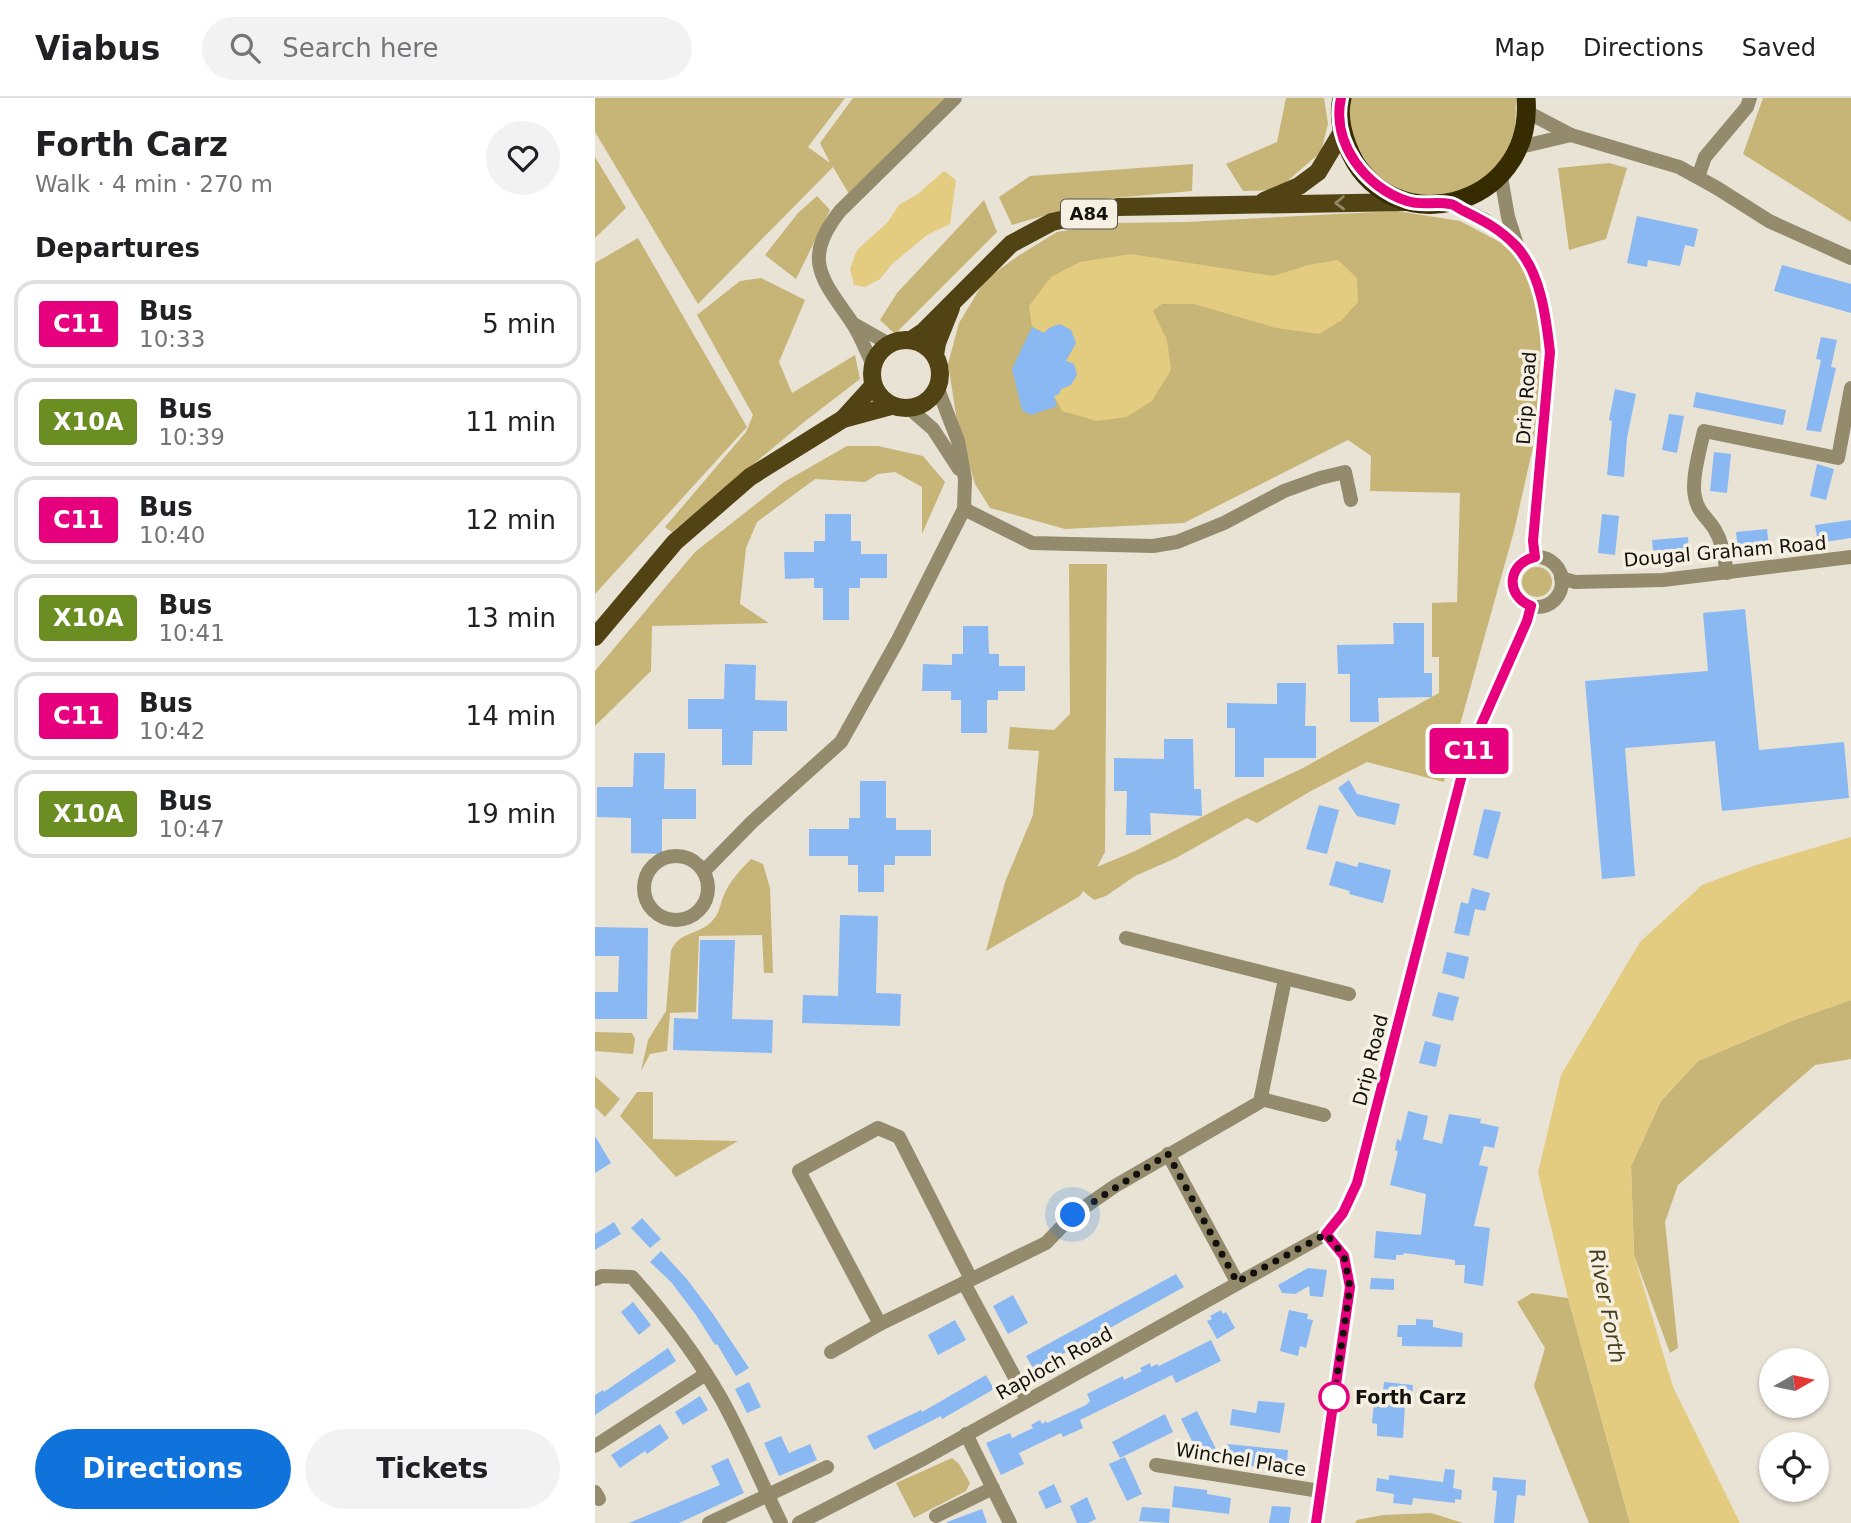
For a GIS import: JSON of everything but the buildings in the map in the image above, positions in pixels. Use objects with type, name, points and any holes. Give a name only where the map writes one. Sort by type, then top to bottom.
[{"type":"highway","name":"A84","points":[[1339,101],[1342,132],[1351,156],[1365,176],[1385,191],[1408,202],[1429,205],[1450,204],[1478,194],[1501,177],[1520,147],[1525,130],[1526,105]]},
{"type":"main road","name":"A84","points":[[1255,206],[1299,186],[1318,172],[1342,132]]},
{"type":"main road","name":"A84","points":[[889,344],[911,340],[923,332],[1011,244],[1052,222],[1118,207],[1408,202]]},
{"type":"main road","name":"A84","points":[[938,389],[941,372],[935,355],[937,343],[953,303]]},
{"type":"main road","points":[[911,340],[925,345],[935,355]]},
{"type":"main road","points":[[889,344],[879,353],[873,365],[873,386],[883,401],[891,406],[910,409],[926,403],[938,389]]},
{"type":"main road","points":[[595,637],[675,542],[720,501],[750,477],[842,419],[873,386]]},
{"type":"main road","points":[[842,419],[891,406]]},
{"type":"street","points":[[873,365],[852,323],[830,293],[821,274],[819,251],[825,230],[840,211],[955,98]]},
{"type":"street","points":[[1697,177],[1705,157],[1747,107],[1750,98]]},
{"type":"street","points":[[1526,105],[1571,135],[1679,167],[1769,221],[1851,258]]},
{"type":"street","points":[[1520,147],[1571,135]]},
{"type":"street","name":"Drip Road","points":[[1501,177],[1508,217],[1518,248],[1536,278],[1547,323],[1550,352],[1533,541],[1535,557]]},
{"type":"street","name":"Drip Road","points":[[1450,204],[1485,220],[1518,248]]},
{"type":"street","points":[[852,323],[889,344]]},
{"type":"street","points":[[1727,573],[1722,544],[1714,528],[1703,518],[1694,496],[1704,431],[1838,458],[1851,388]]},
{"type":"street","points":[[704,871],[752,822],[841,742],[898,640],[964,509],[965,479],[958,442],[938,389]]},
{"type":"street","points":[[910,409],[933,429],[965,479]]},
{"type":"street","points":[[964,509],[1032,543],[1153,546],[1186,538],[1224,523],[1284,491],[1345,472],[1351,499]]},
{"type":"street","points":[[1535,557],[1549,560],[1555,565],[1561,578],[1561,586],[1553,600],[1547,604],[1531,606],[1518,598],[1512,583],[1521,562],[1535,557]]},
{"type":"street","name":"Dougal Graham Road","points":[[1561,578],[1575,582],[1663,580],[1851,557]]},
{"type":"street","name":"Drip Road","points":[[1326,1234],[1343,1213],[1357,1183],[1466,759],[1527,621],[1531,606]]},
{"type":"street","points":[[670,856],[682,856],[704,871],[708,886],[707,897],[694,915],[673,920],[662,917],[648,904],[645,881],[649,871],[660,860],[670,856]]},
{"type":"street","points":[[1126,938],[1349,994]]},
{"type":"street","points":[[831,1352],[880,1324],[1046,1243],[1073,1215],[1168,1154],[1260,1102],[1285,979]]},
{"type":"street","points":[[1261,1099],[1324,1115]]},
{"type":"street","points":[[880,1324],[799,1171],[878,1128],[899,1137],[1027,1400]]},
{"type":"street","points":[[1168,1154],[1237,1282]]},
{"type":"street","points":[[1316,1523],[1350,1287],[1344,1256],[1326,1234]]},
{"type":"street","name":"Raploch Road","points":[[799,1523],[966,1434],[1326,1234]]},
{"type":"street","points":[[595,1279],[602,1276],[632,1277],[655,1302],[723,1402],[781,1523]]},
{"type":"street","points":[[595,1446],[706,1374]]},
{"type":"street","points":[[966,1434],[1010,1523]]},
{"type":"street","name":"Winchel Place","points":[[1156,1465],[1320,1491]]},
{"type":"street","points":[[709,1523],[827,1467]]},
{"type":"street","points":[[936,1516],[993,1488]]},
{"type":"shaded area","points":[[595,98],[845,98],[808,147],[830,163],[820,143],[853,98],[947,98],[849,194],[833,167],[698,304],[595,132]]},
{"type":"shaded area","points":[[1286,98],[1324,98],[1328,124],[1321,152],[1277,190],[1243,191],[1226,164],[1277,142]]},
{"type":"shaded area","points":[[1349,98],[1516,98],[1515,141],[1502,165],[1457,196],[1402,194],[1378,180],[1349,133]]},
{"type":"shaded area","points":[[1763,98],[1851,98],[1851,222],[1743,154]]},
{"type":"shaded area","points":[[595,157],[626,208],[595,238]]},
{"type":"shaded area","points":[[1609,163],[1627,168],[1606,239],[1569,250],[1558,168]]},
{"type":"shaded area","points":[[1193,164],[1192,191],[1102,199],[1012,225],[999,197],[1030,176]]},
{"type":"shaded area","points":[[817,196],[830,210],[796,279],[765,255],[798,213]]},
{"type":"shaded area","points":[[984,200],[997,232],[895,334],[880,320],[897,293]]},
{"type":"shaded area","points":[[1397,211],[1460,221],[1513,249],[1533,287],[1541,330],[1537,429],[1514,531],[1444,782],[1367,762],[1257,823],[1247,818],[1176,858],[1135,876],[1106,896],[1094,900],[1083,891],[1080,896],[986,951],[1005,882],[1033,815],[1039,751],[1008,749],[1010,727],[1054,730],[1070,714],[1069,564],[1107,564],[1105,852],[1097,867],[1301,769],[1439,693],[1439,657],[1432,657],[1432,603],[1457,602],[1460,493],[1370,491],[1371,456],[1348,440],[1184,523],[1065,529],[990,508],[975,484],[958,427],[948,364],[959,323],[985,280],[1057,232],[1114,223]]},
{"type":"shaded area","points":[[638,238],[747,427],[595,594],[595,263]]},
{"type":"shaded area","points":[[761,278],[805,300],[779,362],[792,393],[855,355],[860,379],[672,532],[665,527],[746,432],[753,415],[697,315],[740,281]]},
{"type":"shaded area","points":[[847,446],[878,446],[923,456],[945,482],[922,534],[922,487],[895,472],[878,474],[865,482],[815,479],[757,522],[746,548],[740,604],[769,623],[652,626],[651,671],[595,726],[595,671],[695,552],[784,482]]},
{"type":"shaded area","points":[[1537,567],[1548,571],[1552,582],[1548,593],[1537,597],[1526,593],[1522,582],[1526,571]]},
{"type":"shaded area","points":[[751,859],[763,864],[770,888],[773,973],[764,973],[762,935],[699,936],[696,1012],[670,1013],[667,1051],[650,1054],[641,1071],[648,1040],[666,1011],[671,951],[674,945],[678,940],[713,921],[729,885]]},
{"type":"shaded area","points":[[1851,1000],[1851,1059],[1815,1065],[1678,1185],[1665,1222],[1678,1348],[1670,1353],[1634,1255],[1631,1166],[1661,1101],[1698,1061],[1794,1020]]},
{"type":"shaded area","points":[[595,1032],[632,1033],[635,1039],[633,1054],[595,1051]]},
{"type":"shaded area","points":[[595,1076],[620,1099],[605,1117],[595,1107]]},
{"type":"shaded area","points":[[637,1092],[653,1092],[653,1139],[738,1141],[676,1177],[620,1116]]},
{"type":"shaded area","points":[[1532,1293],[1568,1298],[1630,1523],[1589,1523],[1534,1386],[1545,1348],[1517,1302]]},
{"type":"shaded area","points":[[952,1458],[959,1464],[970,1483],[966,1491],[914,1518],[896,1483]]},
{"type":"shaded area","points":[[1431,1513],[1463,1523],[1355,1523],[1357,1520],[1383,1515]]},
{"type":"water","points":[[944,171],[956,180],[950,224],[927,235],[892,264],[880,279],[865,287],[854,285],[850,269],[857,250],[887,223],[899,205],[918,194]]},
{"type":"water","points":[[1131,254],[1273,276],[1308,265],[1338,260],[1357,278],[1358,302],[1342,320],[1319,334],[1276,328],[1194,304],[1162,304],[1153,311],[1167,340],[1171,370],[1152,401],[1127,417],[1097,421],[1062,411],[1054,396],[1071,385],[1077,375],[1074,364],[1063,360],[1076,343],[1071,330],[1060,324],[1044,333],[1032,327],[1029,306],[1051,277],[1080,262]]},
{"type":"water","name":"River Forth","points":[[1851,837],[1851,1000],[1794,1020],[1698,1061],[1661,1101],[1631,1166],[1634,1255],[1673,1387],[1740,1523],[1630,1523],[1568,1298],[1538,1173],[1561,1075],[1640,942],[1702,885],[1753,866]]},
{"type":"bus line","name":"C11","points":[[1316,1523],[1350,1287],[1344,1256],[1326,1234],[1343,1213],[1357,1183],[1466,759],[1527,621],[1531,606],[1518,598],[1512,583],[1516,568],[1521,562],[1535,557],[1533,541],[1550,352],[1547,323],[1536,278],[1518,248],[1485,220],[1450,204],[1408,202],[1385,191],[1365,176],[1351,156],[1342,132],[1341,98]]},
{"type":"place","name":"Forth Carz","points":[[1334,1397]]},
{"type":"route","points":[[1073,1215],[1168,1154],[1237,1282],[1326,1234],[1344,1256],[1350,1287],[1334,1397]]}]
